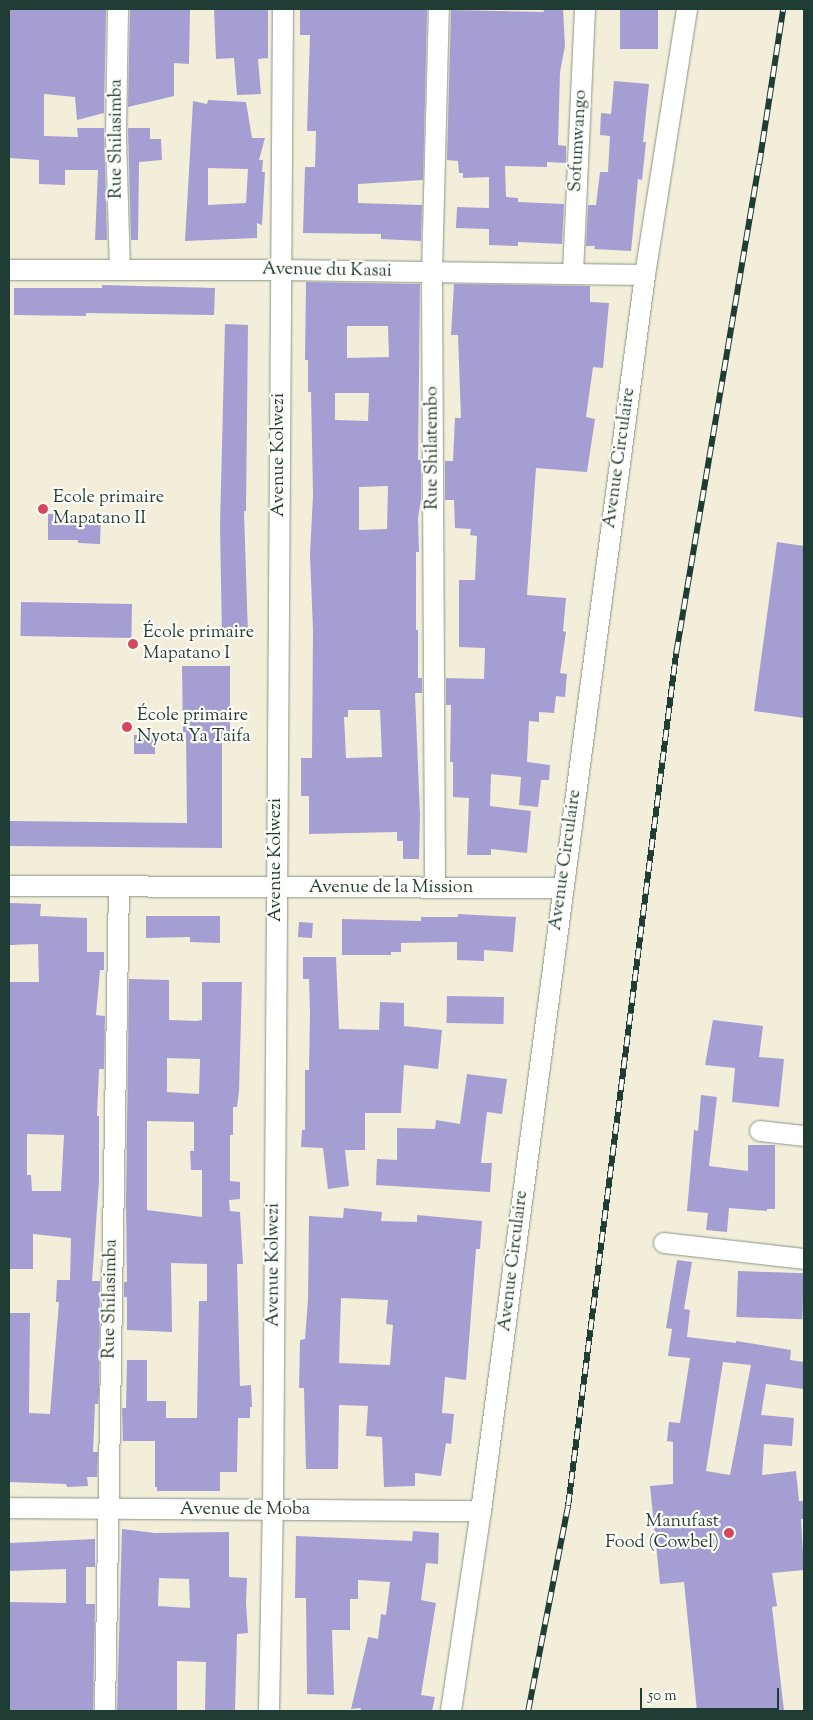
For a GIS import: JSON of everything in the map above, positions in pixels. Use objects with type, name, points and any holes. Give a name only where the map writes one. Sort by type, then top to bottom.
[{"type":"street","name":"Rue Shilasimba","points":[[118,9],[116,144],[120,270]]},
{"type":"street","name":"Avenue Kolwezi","points":[[269,1711],[273,1510],[283,9]]},
{"type":"street","name":"Rue Shilatembo","points":[[435,888],[432,272],[439,9]]},
{"type":"street","name":"Sofumwango","points":[[573,273],[585,9]]},
{"type":"street","name":"Avenue Circulaire","points":[[450,1711],[481,1511],[562,888],[645,275],[687,9]]},
{"type":"street","name":"Avenue du Kasai","points":[[9,270],[280,270],[645,275]]},
{"type":"street","name":"Avenue de la Mission","points":[[9,886],[562,888]]},
{"type":"street","name":"Rue Shilasimba","points":[[105,1711],[119,887]]},
{"type":"street","points":[[760,1131],[804,1136]]},
{"type":"street","points":[[664,1243],[804,1259]]},
{"type":"street","name":"Avenue de Moba","points":[[9,1508],[481,1511]]},
{"type":"building","points":[[9,9],[106,9],[104,113],[77,120],[75,97],[44,94],[44,136],[78,137],[77,128],[104,128],[107,240],[95,240],[98,170],[65,170],[65,185],[39,184],[39,160],[9,158]]},
{"type":"building","points":[[130,9],[190,9],[189,64],[174,63],[174,96],[128,107]]},
{"type":"building","points":[[214,9],[268,9],[268,58],[258,59],[261,94],[237,95],[234,58],[216,59]]},
{"type":"building","points":[[300,9],[427,10],[423,180],[358,184],[358,203],[422,205],[421,241],[381,239],[381,234],[303,233],[305,167],[315,167],[316,131],[307,131],[310,35],[300,35]]},
{"type":"building","points":[[543,9],[563,9],[565,46],[560,72],[558,145],[566,146],[566,163],[547,162],[547,167],[505,166],[506,197],[518,198],[518,202],[564,204],[562,244],[518,242],[518,246],[489,245],[489,229],[456,228],[457,207],[489,208],[489,177],[463,178],[463,173],[459,173],[458,161],[447,160],[451,10],[544,12]]},
{"type":"building","points":[[620,9],[658,9],[658,49],[620,49]]},
{"type":"building","points":[[614,81],[649,84],[643,142],[646,142],[642,180],[638,179],[631,251],[594,249],[595,246],[586,246],[588,205],[596,205],[600,172],[608,172],[610,136],[600,135],[601,113],[611,114]]},
{"type":"building","points":[[208,100],[246,102],[252,138],[265,138],[259,160],[263,160],[262,172],[265,172],[262,225],[257,223],[257,238],[185,241],[193,101],[207,104]],"holes":[[[208,168],[248,169],[246,203],[208,205]]]},
{"type":"building","points":[[128,128],[150,128],[150,139],[161,139],[162,160],[139,162],[138,240],[131,240]]},
{"type":"building","points":[[306,282],[420,284],[418,460],[421,460],[421,499],[418,518],[419,552],[416,552],[416,630],[418,630],[418,678],[422,678],[422,693],[415,693],[420,815],[419,859],[403,859],[403,841],[397,841],[397,832],[309,834],[309,796],[301,796],[301,758],[312,758],[313,630],[310,555],[313,495],[311,392],[308,392],[308,360],[305,360]],"holes":[[[347,326],[388,326],[389,357],[347,358]],[[335,393],[369,393],[368,421],[335,420]],[[388,486],[387,529],[359,530],[359,487]],[[348,710],[380,710],[382,757],[346,758],[344,717],[348,717]]]},
{"type":"building","points":[[454,284],[590,286],[590,302],[609,303],[603,368],[593,367],[586,417],[595,419],[587,472],[536,468],[527,595],[566,598],[563,631],[566,632],[560,673],[567,674],[565,697],[556,696],[554,713],[539,712],[539,722],[529,721],[527,762],[550,765],[549,780],[541,780],[538,807],[519,805],[521,777],[491,774],[490,806],[531,811],[527,853],[491,849],[491,855],[467,855],[469,798],[453,797],[453,762],[450,762],[451,705],[446,705],[446,678],[484,679],[485,648],[459,647],[459,580],[475,580],[477,536],[470,535],[471,529],[455,528],[454,500],[445,500],[445,461],[453,461],[455,418],[461,418],[458,335],[451,335]]},
{"type":"building","points":[[102,285],[215,288],[214,315],[86,313],[86,316],[14,315],[14,288],[102,288]]},
{"type":"building","points":[[225,324],[248,325],[246,511],[244,511],[248,635],[222,636],[220,526]]},
{"type":"building","points":[[48,514],[101,515],[100,544],[78,543],[78,540],[48,540]]},
{"type":"building","points":[[777,542],[804,546],[804,718],[754,711]]},
{"type":"building","points":[[21,602],[132,604],[131,638],[20,636]]},
{"type":"building","points":[[182,666],[230,666],[230,732],[222,732],[222,848],[9,846],[9,821],[187,823],[186,732],[183,732]]},
{"type":"building","points":[[134,735],[155,735],[155,754],[134,754]]},
{"type":"building","points":[[9,903],[41,904],[40,916],[87,918],[87,952],[104,952],[104,970],[100,970],[96,1015],[105,1016],[104,1069],[99,1069],[97,1116],[99,1116],[99,1181],[92,1281],[100,1281],[99,1394],[98,1404],[95,1404],[93,1452],[98,1452],[97,1477],[87,1477],[88,1486],[67,1487],[66,1484],[9,1482],[9,1313],[30,1313],[29,1413],[50,1414],[59,1302],[56,1302],[57,1280],[70,1280],[71,1238],[33,1234],[33,1269],[9,1269],[9,982],[39,982],[38,944],[9,945]],"holes":[[[27,1134],[64,1135],[61,1191],[32,1191],[31,1175],[27,1175]]]},
{"type":"building","points":[[458,914],[516,917],[513,952],[484,950],[484,961],[457,960],[457,942],[401,943],[401,952],[391,952],[391,955],[342,955],[342,919],[421,921],[421,917],[458,917]]},
{"type":"building","points":[[146,916],[220,916],[220,943],[190,942],[190,937],[146,938]]},
{"type":"building","points":[[299,922],[313,923],[312,938],[298,937]]},
{"type":"building","points":[[303,957],[336,957],[339,1029],[379,1030],[380,1002],[404,1003],[404,1026],[442,1030],[438,1069],[404,1065],[401,1113],[365,1113],[365,1150],[345,1150],[349,1186],[328,1189],[323,1148],[301,1147],[302,1130],[305,1130],[305,1070],[309,1070],[310,1014],[309,979],[303,979]]},
{"type":"building","points":[[129,979],[169,980],[169,1020],[197,1021],[202,1020],[202,982],[242,982],[239,1091],[237,1107],[233,1107],[233,1135],[230,1135],[230,1181],[240,1182],[240,1199],[229,1200],[230,1211],[240,1212],[243,1264],[237,1264],[240,1386],[251,1385],[252,1407],[250,1407],[250,1418],[238,1418],[237,1472],[220,1472],[220,1491],[157,1491],[157,1487],[155,1487],[155,1441],[123,1441],[122,1408],[126,1408],[127,1360],[147,1360],[147,1401],[166,1401],[166,1418],[197,1418],[199,1301],[207,1301],[207,1264],[171,1263],[172,1332],[127,1330],[127,1297],[124,1297],[124,1282],[127,1282],[126,1203]],"holes":[[[167,1058],[200,1059],[199,1094],[167,1092]],[[147,1121],[194,1122],[194,1151],[190,1151],[191,1170],[202,1170],[202,1217],[147,1210]]]},
{"type":"building","points":[[447,996],[504,997],[504,1024],[447,1023]]},
{"type":"building","points":[[713,1020],[763,1026],[759,1057],[784,1059],[779,1107],[732,1102],[735,1068],[705,1065]]},
{"type":"building","points":[[467,1074],[507,1079],[502,1114],[487,1112],[481,1163],[492,1163],[490,1192],[376,1185],[377,1159],[397,1160],[397,1128],[435,1129],[436,1120],[460,1124]]},
{"type":"building","points":[[701,1095],[717,1097],[709,1166],[748,1171],[748,1145],[775,1145],[775,1209],[767,1209],[767,1211],[729,1208],[727,1232],[706,1230],[708,1213],[687,1211],[694,1130],[698,1131]]},
{"type":"building","points":[[344,1208],[382,1212],[381,1221],[417,1222],[417,1215],[482,1221],[480,1249],[476,1249],[466,1380],[445,1377],[442,1413],[454,1414],[451,1444],[446,1443],[441,1476],[415,1473],[415,1486],[384,1487],[382,1437],[366,1436],[368,1406],[339,1405],[338,1469],[306,1469],[304,1388],[299,1388],[300,1340],[305,1339],[308,1300],[309,1216],[343,1218]],"holes":[[[341,1298],[388,1300],[386,1324],[393,1325],[390,1365],[339,1363]]]},
{"type":"building","points":[[677,1260],[692,1262],[684,1309],[690,1310],[687,1337],[736,1343],[736,1341],[791,1350],[790,1360],[804,1362],[804,1389],[766,1384],[761,1415],[794,1418],[792,1446],[764,1444],[762,1475],[796,1471],[799,1501],[804,1501],[804,1519],[801,1519],[804,1570],[772,1573],[777,1606],[772,1607],[784,1711],[697,1711],[684,1582],[660,1584],[650,1486],[673,1484],[673,1442],[667,1441],[669,1422],[680,1423],[690,1358],[668,1356],[672,1329],[666,1328]],"holes":[[[723,1362],[751,1365],[730,1475],[706,1471]]]},
{"type":"building","points":[[738,1271],[804,1273],[802,1319],[736,1317]]},
{"type":"building","points":[[122,1529],[155,1533],[229,1532],[229,1577],[247,1578],[248,1633],[237,1634],[235,1711],[205,1711],[206,1662],[177,1661],[177,1711],[117,1711]],"holes":[[[159,1578],[189,1579],[190,1608],[158,1606]]]},
{"type":"building","points":[[413,1531],[439,1533],[438,1564],[426,1563],[421,1600],[436,1603],[421,1695],[435,1697],[432,1711],[360,1711],[361,1708],[351,1709],[368,1637],[378,1639],[381,1614],[386,1615],[390,1582],[358,1580],[358,1599],[350,1599],[350,1630],[332,1630],[334,1695],[307,1694],[306,1598],[295,1598],[296,1536],[412,1541]]},
{"type":"building","points":[[95,1539],[95,1567],[86,1567],[86,1604],[95,1604],[93,1711],[9,1711],[9,1602],[66,1603],[66,1569],[9,1571],[9,1543]]},
{"type":"railway","points":[[528,1711],[568,1505],[676,653],[759,164],[783,9]]},
{"type":"place","name":"Ecole primaire Mapatano II","points":[[43,509]]},
{"type":"place","name":"École primaire Mapatano I","points":[[133,644]]},
{"type":"place","name":"École primaire Nyota Ya Taifa","points":[[127,727]]},
{"type":"place","name":"Manufast Food (Cowbel)","points":[[729,1533]]}]
